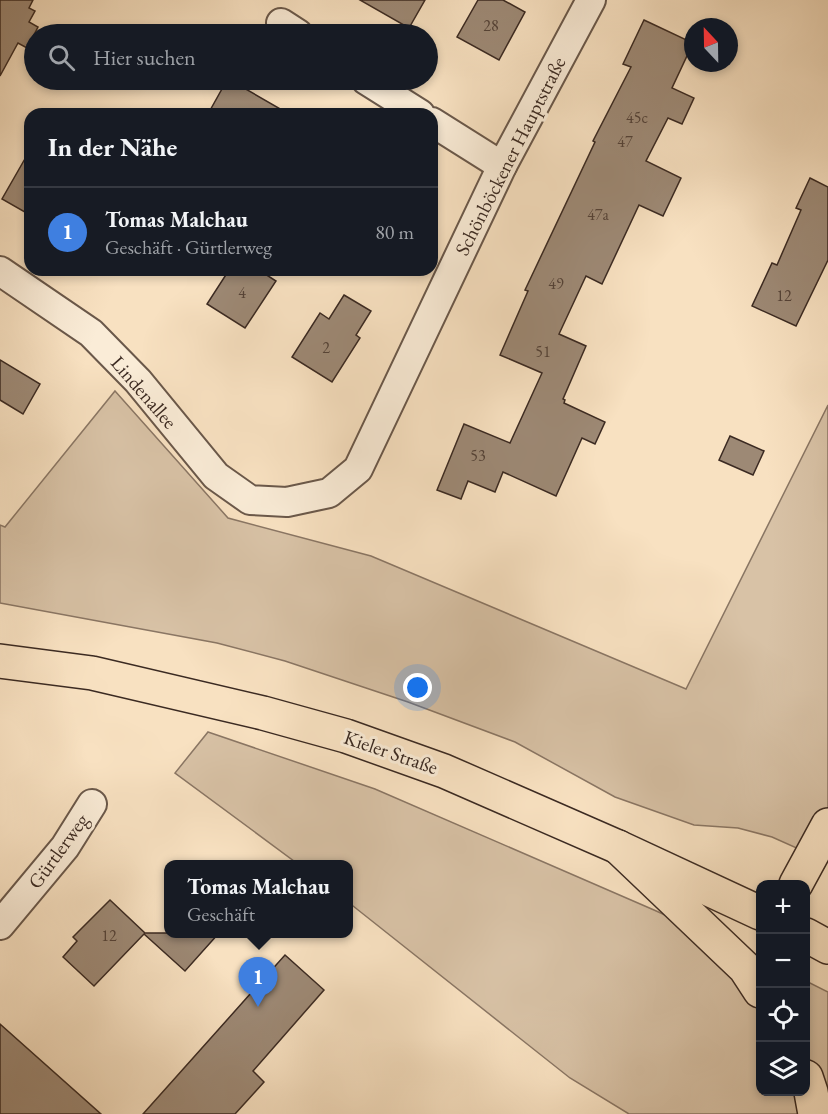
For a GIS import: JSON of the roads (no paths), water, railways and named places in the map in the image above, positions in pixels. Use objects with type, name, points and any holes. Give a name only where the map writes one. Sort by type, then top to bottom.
[{"type":"main road","name":"Kieler Straße","points":[[0,661],[92,673],[263,713],[346,736],[444,771],[618,847],[756,911]]},
{"type":"main road","points":[[799,880],[828,825]]},
{"type":"main road","points":[[618,847],[745,968],[758,988]]},
{"type":"main road","points":[[810,937],[828,947]]},
{"type":"main road","points":[[810,1089],[815,1114]]},
{"type":"street","name":"Schönböckener Hauptstraße","points":[[287,502],[329,493],[358,469],[502,166],[591,0]]},
{"type":"street","points":[[382,90],[410,108]]},
{"type":"street","points":[[438,126],[502,166]]},
{"type":"street","name":"Lindenallee","points":[[0,271],[91,333],[138,381],[216,476],[250,500],[287,502]]},
{"type":"street","name":"Gürtlerweg","points":[[0,925],[65,847],[92,804]]},
{"type":"place","name":"Tomas Malchau","points":[[258,1007]]}]
